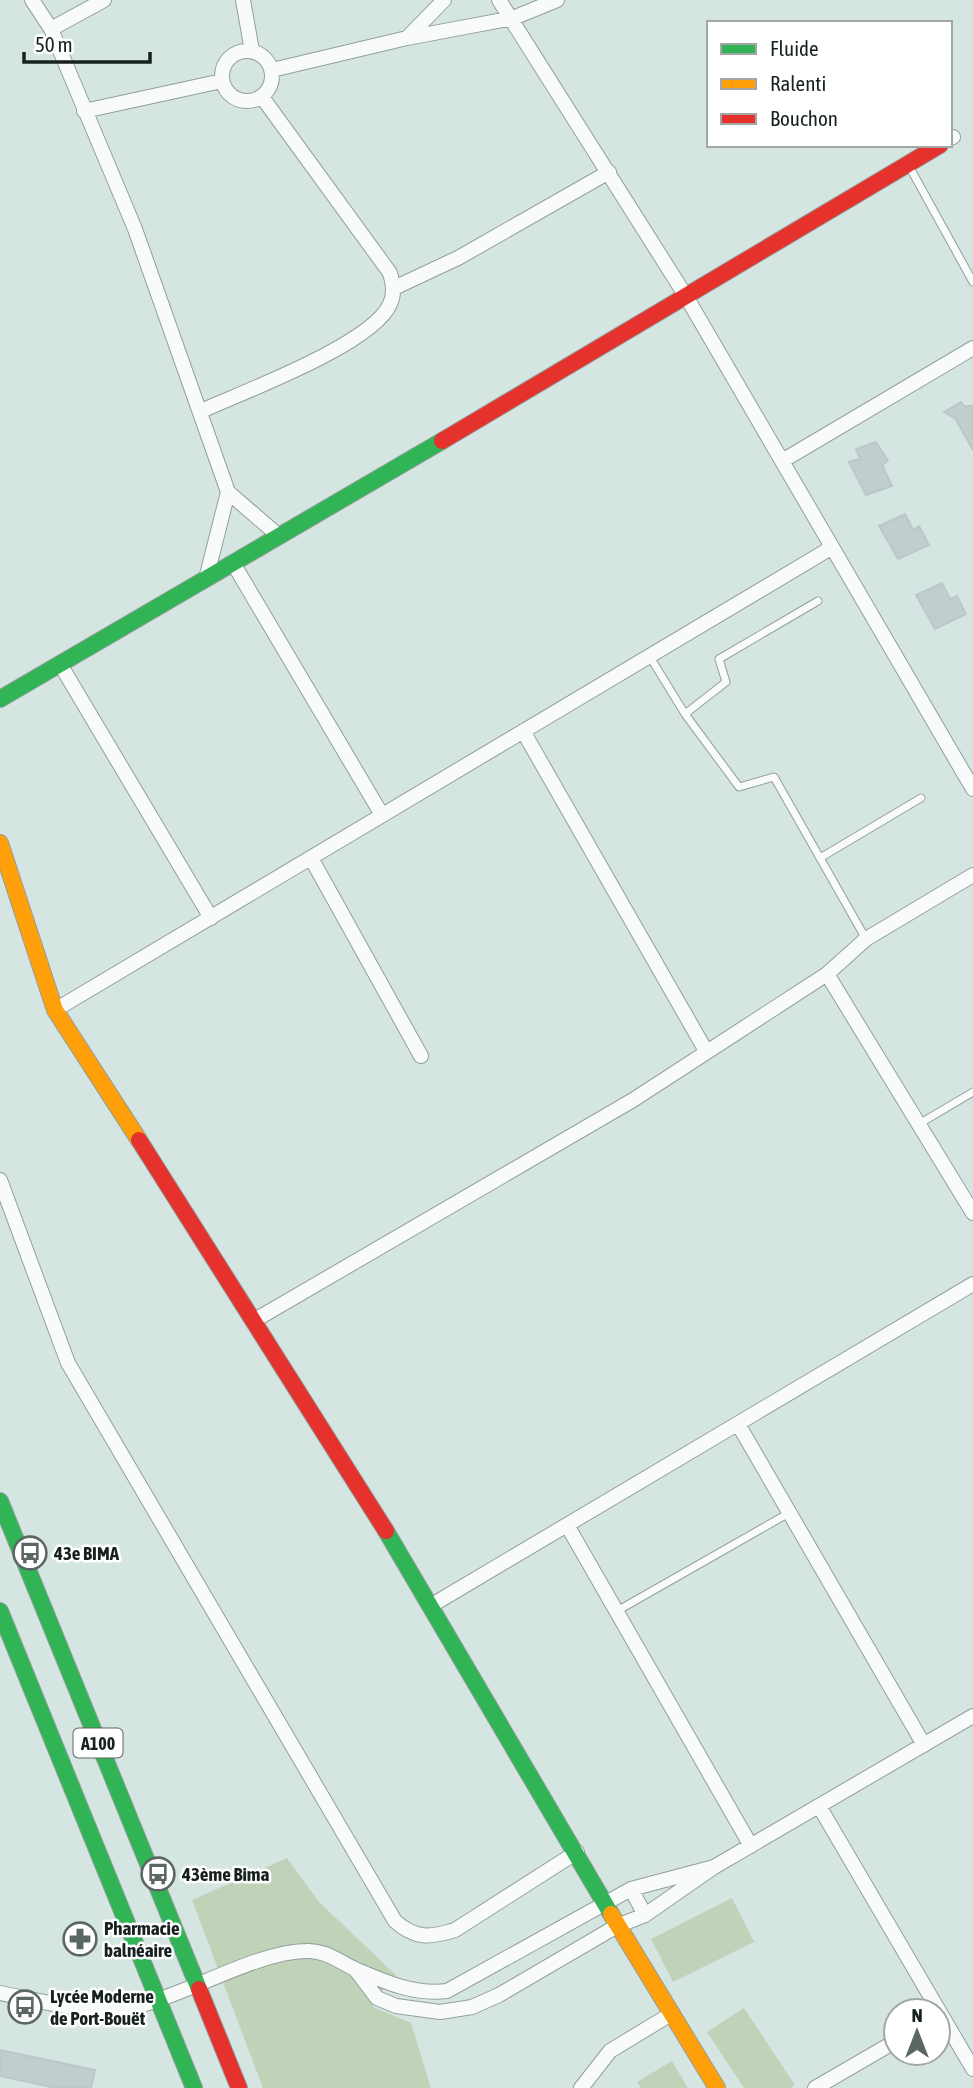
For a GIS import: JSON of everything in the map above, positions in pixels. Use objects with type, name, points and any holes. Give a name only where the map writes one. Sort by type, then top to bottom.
[{"type":"main road","points":[[0,699],[687,298],[908,166],[935,147]]},
{"type":"main road","points":[[0,843],[55,1010],[255,1320],[432,1605],[577,1852],[617,1926],[717,2088]]},
{"type":"main road","name":"A100","points":[[0,1501],[239,2088]]},
{"type":"main road","name":"A100","points":[[0,1611],[194,2088]]},
{"type":"street","points":[[32,0],[51,29],[135,229],[228,492],[279,537]]},
{"type":"street","points":[[51,29],[104,0]]},
{"type":"street","points":[[243,0],[252,51]]},
{"type":"street","points":[[407,38],[444,0]]},
{"type":"street","points":[[499,0],[513,18],[687,298],[973,789]]},
{"type":"street","points":[[272,70],[407,38],[513,18],[557,0]]},
{"type":"street","points":[[252,51],[268,61],[272,70],[269,90],[253,101],[233,97],[222,81],[225,62],[232,55],[252,51]]},
{"type":"street","points":[[84,111],[222,81]]},
{"type":"street","points":[[201,411],[365,333],[390,306],[394,288],[390,273],[262,97]]},
{"type":"street","points":[[394,288],[458,258],[609,172]]},
{"type":"street","points":[[782,461],[973,348]]},
{"type":"street","points":[[206,579],[228,492]]},
{"type":"street","points":[[55,1010],[831,548]]},
{"type":"street","points":[[233,563],[382,816]]},
{"type":"street","points":[[60,664],[211,918]]},
{"type":"street","points":[[523,732],[706,1051]]},
{"type":"street","points":[[311,858],[421,1056]]},
{"type":"street","points":[[255,1320],[632,1100],[827,974],[866,939],[973,875]]},
{"type":"street","points":[[827,974],[973,1213]]},
{"type":"street","points":[[0,1180],[68,1363],[395,1921],[410,1934],[432,1937],[455,1930],[577,1852]]},
{"type":"street","points":[[432,1605],[973,1284]]},
{"type":"street","points":[[738,1424],[924,1745]]},
{"type":"street","points":[[567,1525],[751,1846]]},
{"type":"street","points":[[355,1969],[377,1998],[396,2006],[419,2012],[452,2011],[472,2007],[499,1995],[617,1926],[645,1915],[715,1867],[972,1719]]},
{"type":"street","points":[[819,1806],[929,1997]]},
{"type":"street","points":[[0,1993],[94,2009],[117,2010],[159,1999],[292,1952],[322,1953],[404,1989],[422,1993],[447,1991],[631,1889],[715,1867]]},
{"type":"street","points":[[631,1889],[645,1915]]},
{"type":"street","points":[[581,2088],[610,2051],[671,2014]]},
{"type":"street","points":[[952,2035],[973,2069]]},
{"type":"street","points":[[815,2088],[882,2049]]},
{"type":"lane","points":[[908,166],[973,282]]},
{"type":"lane","points":[[685,715],[726,682],[719,659],[818,601]]},
{"type":"lane","points":[[649,657],[685,715],[739,786],[774,777],[866,939]]},
{"type":"lane","points":[[820,858],[920,798]]},
{"type":"lane","points":[[919,1124],[973,1092]]},
{"type":"lane","points":[[617,1611],[789,1513]]},
{"type":"green space","points":[[287,1858],[319,1902],[396,1975],[389,1980],[373,2007],[411,2023],[431,2088],[263,2088],[192,1900]]},
{"type":"green space","points":[[732,1898],[754,1942],[673,1982],[651,1939]]},
{"type":"green space","points":[[744,2008],[795,2085],[791,2088],[744,2088],[707,2032]]},
{"type":"green space","points":[[672,2061],[688,2088],[641,2088],[637,2082]]},
{"type":"building","points":[[961,402],[965,407],[973,405],[973,450],[955,418],[944,412]]},
{"type":"building","points":[[876,442],[888,461],[882,465],[892,486],[866,495],[849,462],[860,459],[856,449]]},
{"type":"building","points":[[905,514],[913,530],[919,526],[929,545],[898,559],[879,526]]},
{"type":"building","points":[[942,583],[950,599],[957,596],[966,614],[935,629],[916,595]]},
{"type":"building","points":[[0,2050],[95,2070],[91,2088],[56,2088],[0,2076]]},
{"type":"traffic: fast","points":[[0,699],[442,441]]},
{"type":"traffic: fast","points":[[0,1501],[199,1989]]},
{"type":"traffic: fast","points":[[386,1531],[611,1914]]},
{"type":"traffic: fast","points":[[0,1611],[194,2088]]},
{"type":"traffic: slow","points":[[0,843],[55,1010],[139,1140]]},
{"type":"traffic: slow","points":[[611,1914],[717,2088]]},
{"type":"traffic: jam","points":[[442,441],[937,147]]},
{"type":"traffic: jam","points":[[139,1140],[386,1531]]},
{"type":"traffic: jam","points":[[199,1989],[239,2088]]},
{"type":"place","name":"43e BIMA","points":[[30,1553]]},
{"type":"place","name":"43ème Bima","points":[[158,1874]]},
{"type":"place","name":"Pharmacie balnéaire","points":[[80,1939]]},
{"type":"place","name":"Lycée Moderne de Port-Bouët","points":[[25,2007]]}]
